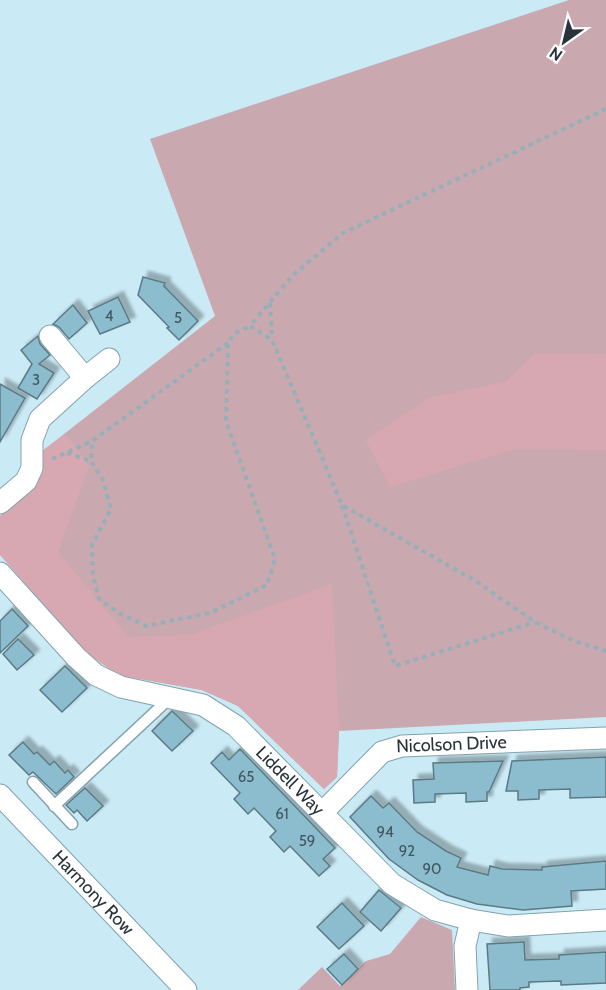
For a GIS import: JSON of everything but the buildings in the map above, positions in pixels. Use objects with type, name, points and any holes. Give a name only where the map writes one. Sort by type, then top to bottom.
[{"type":"street","points":[[50,336],[85,378]]},
{"type":"street","points":[[0,503],[26,482],[32,468],[33,440],[40,419],[109,359]]},
{"type":"street","name":"Liddell Way","points":[[0,573],[76,657],[96,675],[121,687],[203,705],[236,726],[392,884],[435,910],[471,920],[508,926],[606,920]]},
{"type":"street","name":"Nicolson Drive","points":[[322,813],[382,752],[402,746],[606,738]]},
{"type":"street","name":"Harmony Row","points":[[0,795],[186,990]]},
{"type":"street","points":[[467,990],[465,946],[471,920]]},
{"type":"lane","points":[[54,806],[170,698]]},
{"type":"lane","points":[[33,782],[72,824]]},
{"type":"path","points":[[32,468],[92,441],[228,343],[235,333],[250,326],[292,276],[343,233],[606,109]]},
{"type":"path","points":[[270,303],[272,340],[342,505],[395,666],[535,622]]},
{"type":"path","points":[[250,326],[272,340]]},
{"type":"path","points":[[92,441],[91,461],[103,480],[111,509],[92,545],[93,574],[99,599],[146,626],[210,614],[267,585],[275,559],[226,421],[228,343]]},
{"type":"path","points":[[67,453],[91,461]]},
{"type":"path","points":[[342,505],[474,579],[535,622],[574,641],[606,651]]},
{"type":"shaded area","points":[[569,0],[606,0],[606,717],[339,731],[337,777],[324,789],[238,706],[202,690],[118,675],[0,555],[0,516],[31,492],[41,452],[215,316],[150,139]]},
{"type":"shaded area","points":[[536,353],[606,354],[606,450],[515,449],[390,487],[366,440],[431,397],[505,382]]},
{"type":"shaded area","points":[[65,434],[89,466],[58,552],[128,637],[190,635],[332,584],[339,731],[337,777],[324,789],[238,706],[202,690],[118,675],[85,652],[0,555],[0,516],[31,492],[41,452]]},
{"type":"shaded area","points":[[421,917],[452,930],[455,990],[298,990],[322,967],[340,986],[366,961],[390,954]]}]
